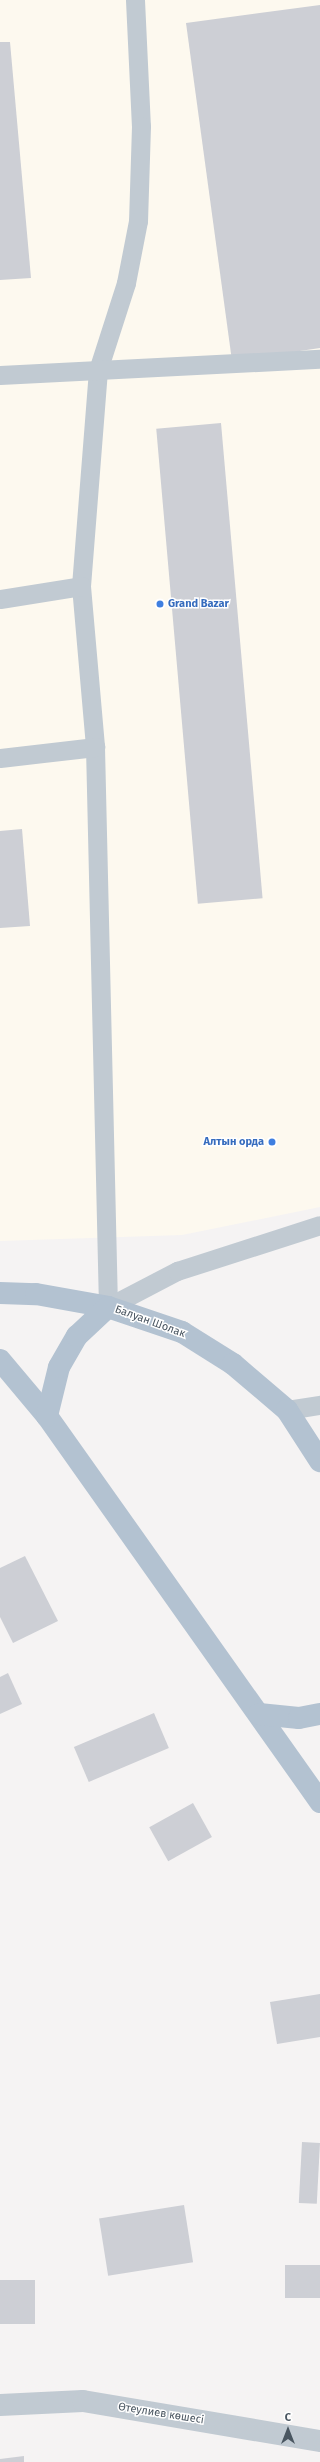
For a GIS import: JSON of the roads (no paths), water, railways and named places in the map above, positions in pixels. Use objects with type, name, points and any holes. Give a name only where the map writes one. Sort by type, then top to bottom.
[{"type":"main road","name":"Балуан Шолак","points":[[0,1293],[36,1294],[108,1307],[182,1332],[233,1364],[287,1410],[320,1461]]},
{"type":"main road","points":[[47,1416],[59,1367],[77,1336],[108,1307]]},
{"type":"main road","points":[[0,1360],[47,1416],[320,1802]]},
{"type":"main road","points":[[259,1714],[298,1718],[320,1714]]},
{"type":"street","name":"Өтеулиев көшесі","points":[[0,2405],[83,2401],[320,2442]]},
{"type":"lane","points":[[135,0],[141,126],[138,221],[126,283],[98,370],[80,586],[95,747],[108,1307],[177,1271],[320,1225]]},
{"type":"lane","points":[[0,374],[320,359]]},
{"type":"lane","points":[[0,599],[80,586]]},
{"type":"lane","points":[[0,758],[95,747]]},
{"type":"lane","points":[[287,1410],[320,1405]]},
{"type":"place","name":"Grand Bazar","points":[[160,604]]},
{"type":"place","name":"Алтын орда","points":[[272,1142]]}]
